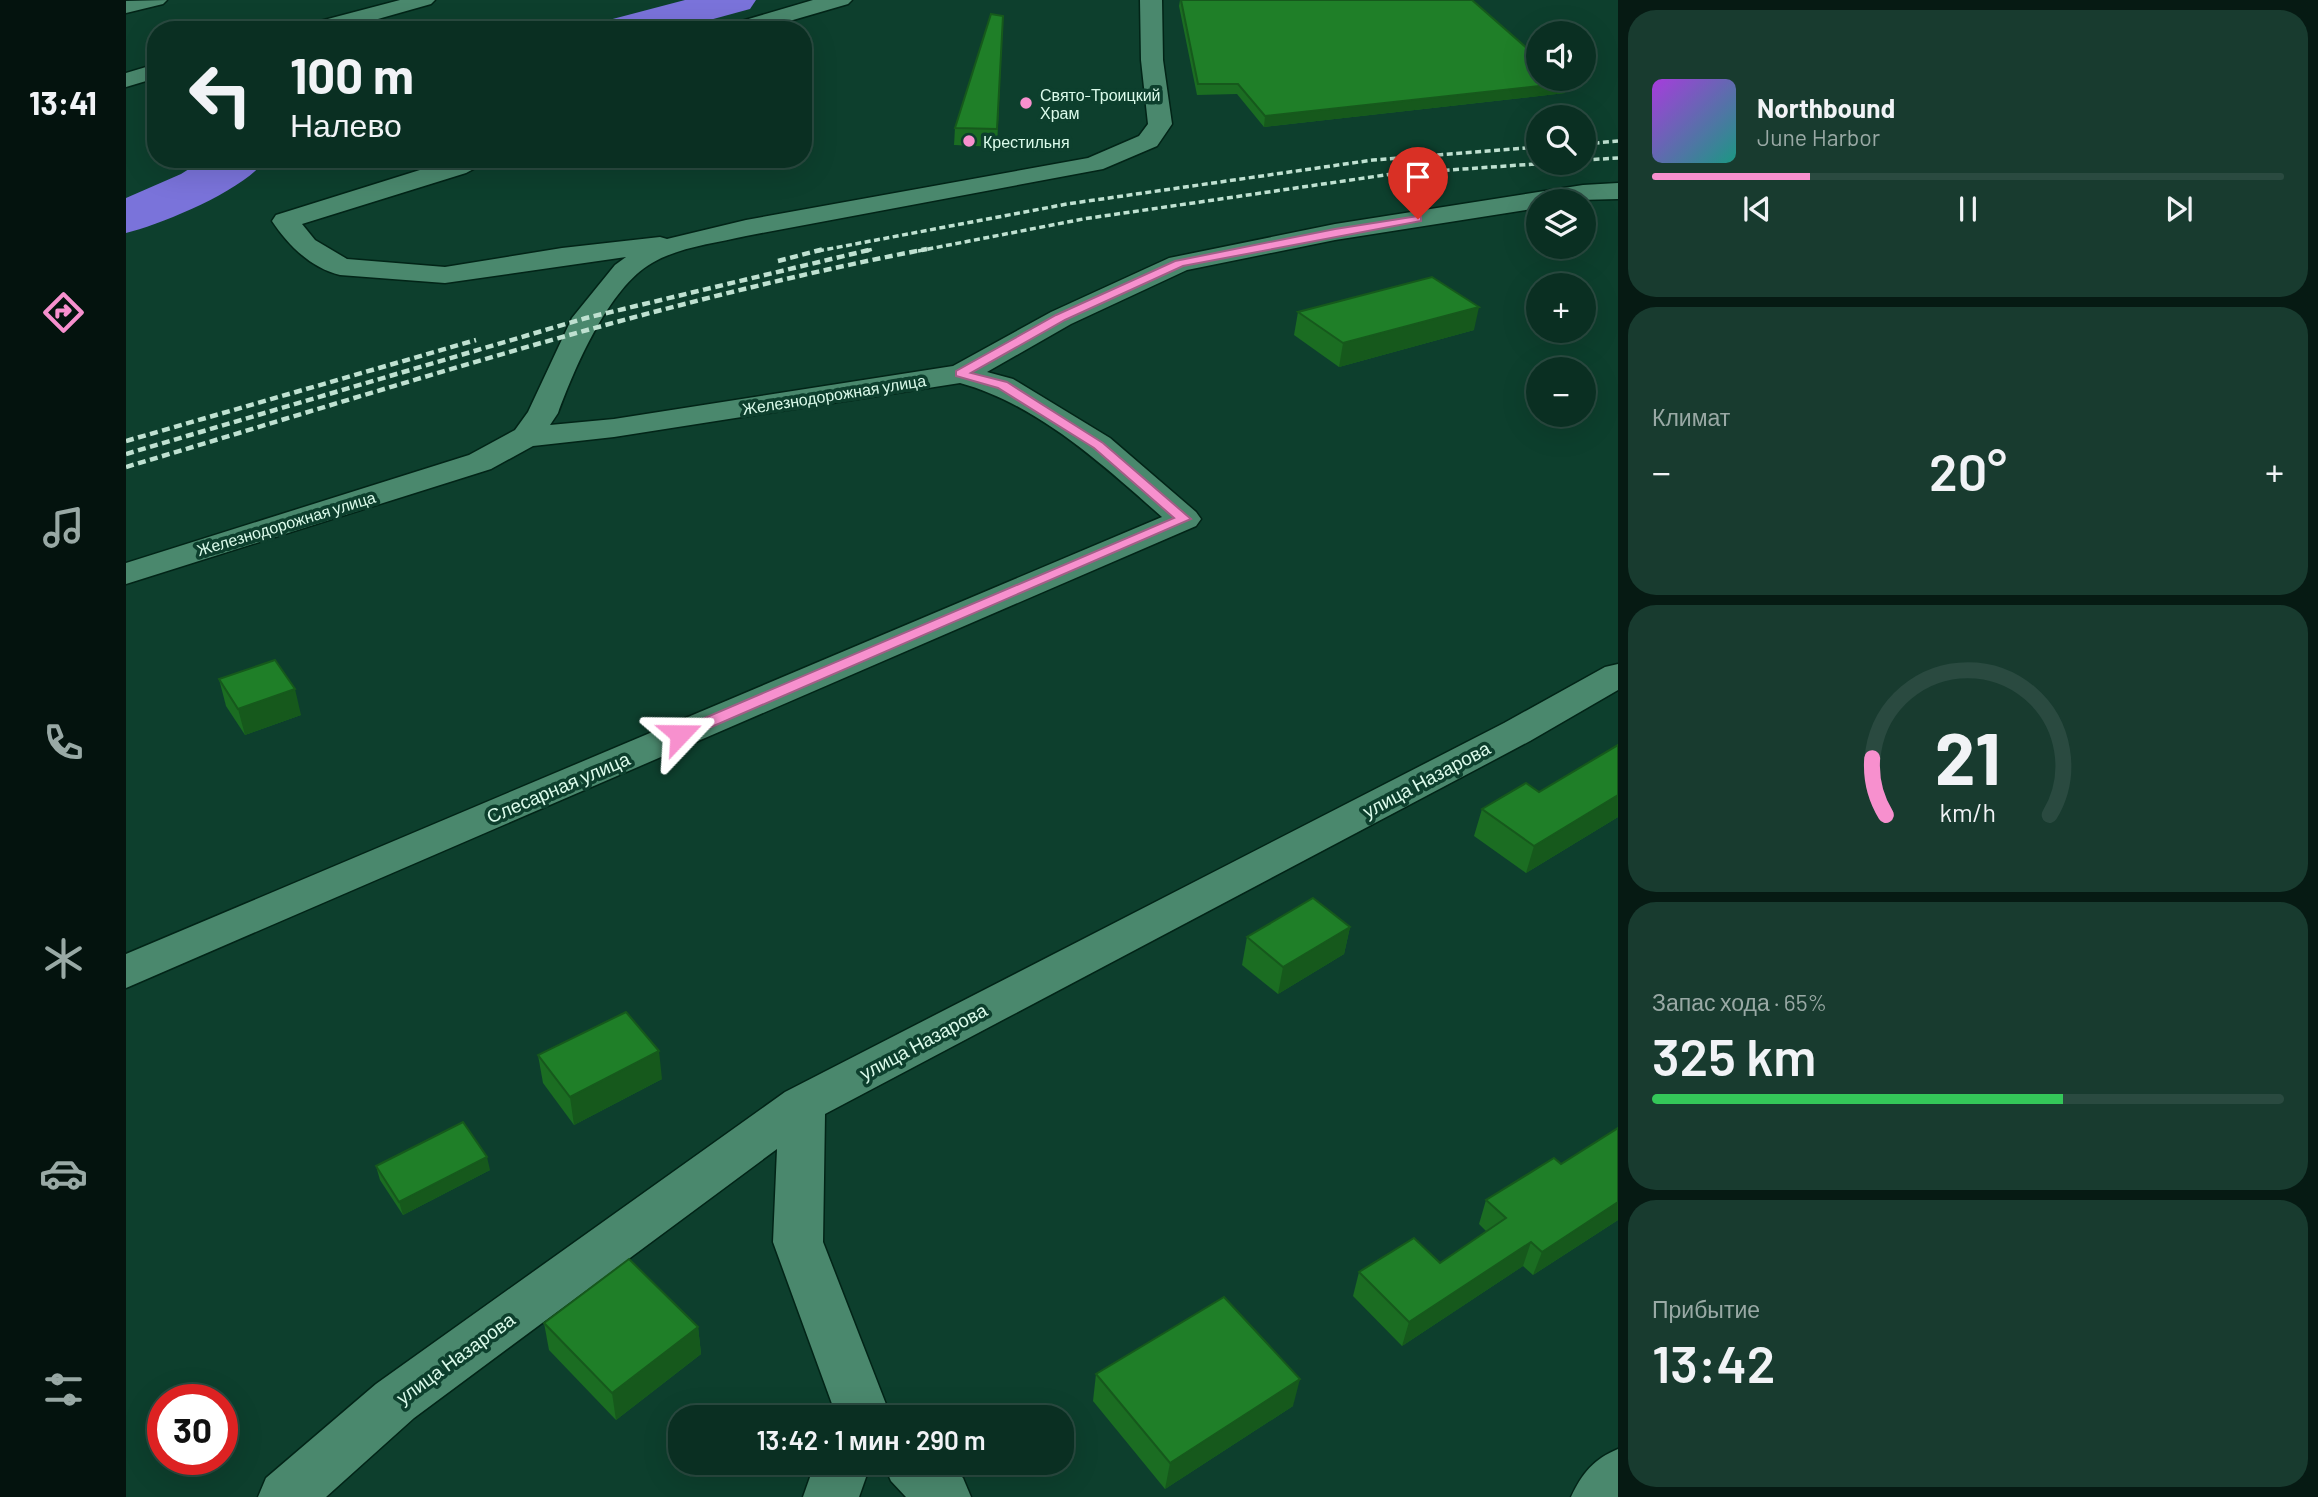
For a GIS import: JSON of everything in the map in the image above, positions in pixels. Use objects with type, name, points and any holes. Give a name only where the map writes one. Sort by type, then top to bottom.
[{"type":"street","points":[[126,8],[156,0]]},
{"type":"street","points":[[346,21],[424,0]]},
{"type":"street","points":[[765,21],[841,0]]},
{"type":"street","points":[[457,168],[285,221],[306,246],[340,267],[445,275],[562,256],[681,243],[879,202],[1094,164],[1148,141],[1160,124],[1153,60],[1151,0]]},
{"type":"street","points":[[126,80],[147,74]]},
{"type":"street","name":"Железнодорожная улица","points":[[126,573],[480,462],[526,437],[614,428],[961,374],[1060,318],[1179,264],[1335,232],[1583,193],[1618,191]]},
{"type":"street","points":[[526,437],[543,413],[586,318],[625,271],[642,257],[681,243]]},
{"type":"street","name":"Слесарная улица","points":[[126,972],[1184,519],[1098,445],[1002,385],[961,374]]},
{"type":"street","name":"улица Назарова","points":[[286,1497],[395,1401],[802,1105],[1517,732],[1618,675]]},
{"type":"street","points":[[802,1105],[798,1242],[859,1405]]},
{"type":"street","points":[[831,1497],[839,1475]]},
{"type":"street","points":[[922,1475],[943,1497]]},
{"type":"street","points":[[1599,1497],[1618,1475]]},
{"type":"building","points":[[1181,0],[1472,0],[1526,47],[1526,87],[1265,116],[1238,84],[1198,84]]},
{"type":"building","points":[[991,14],[1003,16],[997,129],[955,128]]},
{"type":"building","points":[[1432,277],[1479,307],[1343,343],[1298,312]]},
{"type":"building","points":[[275,660],[295,689],[238,709],[219,679]]},
{"type":"building","points":[[1618,745],[1618,795],[1534,846],[1482,809],[1526,783],[1539,792]]},
{"type":"building","points":[[1313,898],[1350,927],[1283,967],[1247,937]]},
{"type":"building","points":[[626,1012],[659,1051],[570,1097],[538,1055]]},
{"type":"building","points":[[463,1122],[487,1157],[399,1202],[376,1166]]},
{"type":"building","points":[[1618,1128],[1618,1202],[1542,1252],[1531,1242],[1409,1322],[1359,1272],[1414,1238],[1440,1263],[1506,1218],[1486,1200],[1554,1158],[1561,1164]]},
{"type":"building","points":[[629,1259],[698,1327],[612,1393],[544,1323]]},
{"type":"building","points":[[1224,1297],[1300,1379],[1170,1463],[1096,1374]]},
{"type":"waterway","points":[[655,21],[735,0]]},
{"type":"waterway","points":[[126,217],[199,185],[226,168]]},
{"type":"railway","points":[[1596,143],[1618,141]]},
{"type":"railway","points":[[818,251],[1067,204],[1373,160],[1526,148]]},
{"type":"railway","points":[[1596,159],[1618,158]]},
{"type":"railway","points":[[918,251],[1083,219],[1392,174],[1526,165]]},
{"type":"railway","points":[[778,261],[824,249]]},
{"type":"railway","points":[[126,454],[586,318],[873,249],[866,251]]},
{"type":"railway","points":[[126,467],[624,320],[825,270],[927,249]]},
{"type":"railway","points":[[126,441],[476,340]]},
{"type":"place","name":"Свято-Троицкий Храм","points":[[1026,103]]},
{"type":"place","name":"Крестильня","points":[[969,141]]},
{"type":"route","points":[[680,734],[1184,519],[1098,445],[1002,385],[961,374],[1060,318],[1179,264],[1335,232],[1418,219]]}]
